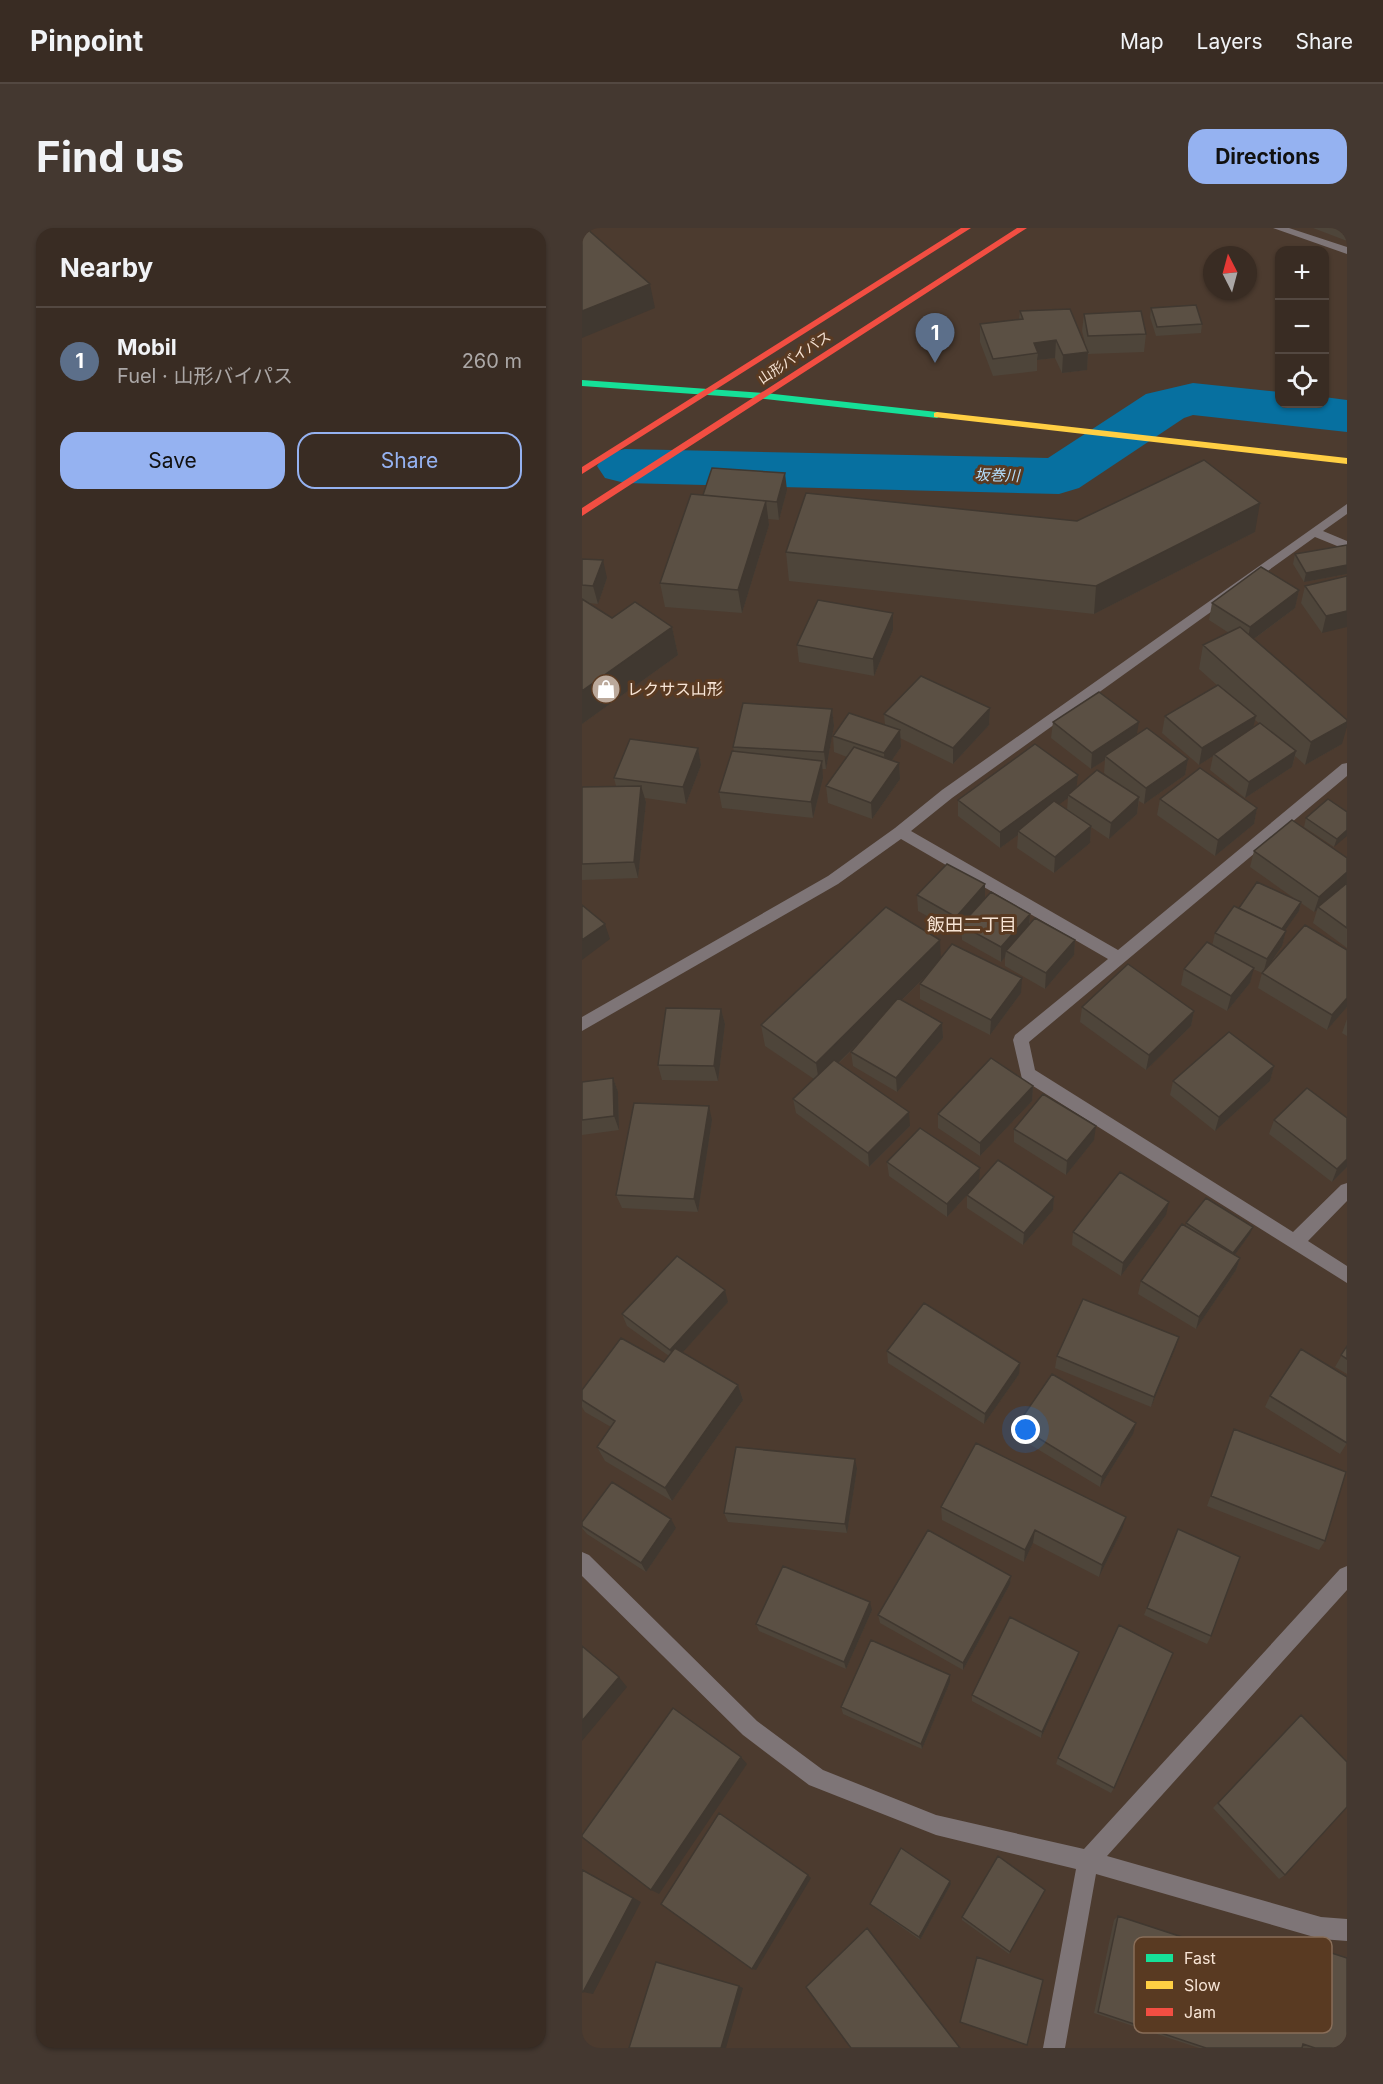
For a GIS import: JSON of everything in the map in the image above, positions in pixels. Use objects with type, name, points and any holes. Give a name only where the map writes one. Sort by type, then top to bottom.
[{"type":"main road","name":"山形バイパス","points":[[582,471],[967,228]]},
{"type":"main road","name":"山形バイパス","points":[[582,513],[1023,228]]},
{"type":"main road","points":[[582,383],[765,396],[1347,461]]},
{"type":"lane","points":[[1278,228],[1347,251]]},
{"type":"lane","points":[[582,1025],[833,880],[900,832],[947,794],[1347,508]]},
{"type":"lane","points":[[1314,532],[1347,546]]},
{"type":"lane","points":[[1347,768],[1021,1040],[1028,1074],[1347,1275]]},
{"type":"lane","points":[[900,832],[1119,958]]},
{"type":"lane","points":[[1296,1241],[1347,1190]]},
{"type":"lane","points":[[582,1562],[750,1728],[816,1778],[936,1825],[1088,1861],[1321,1928],[1347,1930]]},
{"type":"lane","points":[[1054,2048],[1088,1861],[1347,1576]]},
{"type":"building","points":[[582,228],[586,228],[650,284],[582,311]]},
{"type":"building","points":[[1196,305],[1202,324],[1157,327],[1151,308]]},
{"type":"building","points":[[1070,309],[1088,352],[1063,355],[1056,340],[1034,343],[1038,353],[993,359],[980,324],[1023,319],[1020,311]]},
{"type":"building","points":[[1141,311],[1146,334],[1088,336],[1084,314]]},
{"type":"building","points":[[1204,460],[1260,503],[1096,586],[786,552],[806,493],[1077,521]]},
{"type":"building","points":[[712,468],[785,473],[777,502],[703,495]]},
{"type":"building","points":[[691,494],[766,501],[738,590],[660,583]]},
{"type":"building","points":[[1347,545],[1347,565],[1306,573],[1295,554]]},
{"type":"building","points":[[582,559],[603,560],[593,586],[582,585]]},
{"type":"building","points":[[1261,567],[1299,590],[1250,627],[1212,603]]},
{"type":"building","points":[[1347,576],[1347,611],[1326,616],[1305,586]]},
{"type":"building","points":[[582,599],[612,618],[635,602],[672,627],[582,691]]},
{"type":"building","points":[[818,600],[893,613],[873,659],[797,645]]},
{"type":"building","points":[[1240,627],[1347,722],[1311,742],[1203,645]]},
{"type":"building","points":[[921,676],[990,708],[953,748],[884,714]]},
{"type":"building","points":[[1218,685],[1256,716],[1202,748],[1165,716]]},
{"type":"building","points":[[1099,692],[1139,722],[1092,753],[1053,722]]},
{"type":"building","points":[[743,703],[832,709],[824,752],[733,747]]},
{"type":"building","points":[[849,713],[900,730],[884,753],[833,736]]},
{"type":"building","points":[[1260,723],[1296,751],[1249,782],[1214,754]]},
{"type":"building","points":[[1147,728],[1188,759],[1146,788],[1105,756]]},
{"type":"building","points":[[630,739],[698,748],[683,787],[614,778]]},
{"type":"building","points":[[1035,744],[1078,775],[1000,832],[958,800]]},
{"type":"building","points":[[854,747],[899,763],[871,803],[826,786]]},
{"type":"building","points":[[732,751],[822,761],[811,802],[719,792]]},
{"type":"building","points":[[1200,768],[1257,808],[1218,840],[1160,799]]},
{"type":"building","points":[[1097,770],[1139,797],[1111,823],[1068,795]]},
{"type":"building","points":[[641,786],[634,862],[582,864],[582,787]]},
{"type":"building","points":[[1328,799],[1347,812],[1347,830],[1337,839],[1306,818]]},
{"type":"building","points":[[1054,801],[1091,826],[1055,857],[1018,831]]},
{"type":"building","points":[[1292,820],[1347,858],[1347,872],[1319,897],[1254,851]]},
{"type":"building","points":[[947,864],[985,884],[956,917],[917,895]]},
{"type":"building","points":[[1257,882],[1301,902],[1282,929],[1239,908]]},
{"type":"building","points":[[1347,883],[1347,928],[1318,907]]},
{"type":"building","points":[[991,892],[1030,914],[1001,947],[961,925]]},
{"type":"building","points":[[582,905],[605,924],[582,940]]},
{"type":"building","points":[[1234,906],[1286,931],[1267,959],[1215,933]]},
{"type":"building","points":[[886,907],[940,940],[816,1063],[761,1025]]},
{"type":"building","points":[[1035,918],[1075,940],[1046,973],[1006,951]]},
{"type":"building","points":[[1305,925],[1347,950],[1347,998],[1332,1015],[1262,973]]},
{"type":"building","points":[[1207,942],[1254,968],[1231,996],[1184,969]]},
{"type":"building","points":[[952,944],[1022,978],[991,1020],[920,984]]},
{"type":"building","points":[[1128,964],[1194,1011],[1149,1055],[1082,1007]]},
{"type":"building","points":[[898,998],[942,1023],[896,1078],[851,1052]]},
{"type":"building","points":[[666,1008],[721,1009],[714,1066],[658,1065]]},
{"type":"building","points":[[1229,1032],[1274,1066],[1219,1117],[1173,1081]]},
{"type":"building","points":[[991,1058],[1033,1086],[980,1143],[938,1114]]},
{"type":"building","points":[[834,1060],[909,1112],[868,1153],[793,1099]]},
{"type":"building","points":[[613,1078],[614,1116],[582,1120],[582,1082]]},
{"type":"building","points":[[1307,1088],[1347,1118],[1347,1159],[1337,1169],[1274,1120]]},
{"type":"building","points":[[1043,1094],[1096,1126],[1067,1161],[1014,1129]]},
{"type":"building","points":[[634,1103],[709,1106],[694,1199],[616,1195]]},
{"type":"building","points":[[920,1128],[980,1168],[947,1204],[887,1162]]},
{"type":"building","points":[[998,1160],[1054,1197],[1024,1233],[967,1195]]},
{"type":"building","points":[[1120,1172],[1169,1202],[1123,1263],[1073,1232]]},
{"type":"building","points":[[1206,1198],[1253,1227],[1233,1253],[1186,1223]]},
{"type":"building","points":[[1182,1224],[1240,1258],[1199,1317],[1141,1281]]},
{"type":"building","points":[[677,1256],[725,1290],[670,1350],[622,1314]]},
{"type":"building","points":[[1083,1299],[1179,1337],[1154,1397],[1057,1356]]},
{"type":"building","points":[[924,1303],[1020,1363],[985,1414],[887,1351]]},
{"type":"building","points":[[621,1338],[664,1362],[675,1348],[738,1385],[665,1488],[597,1447],[615,1421],[582,1400],[582,1390]]},
{"type":"building","points":[[1347,1346],[1347,1359],[1341,1355]]},
{"type":"building","points":[[1301,1349],[1347,1377],[1347,1443],[1270,1396]]},
{"type":"building","points":[[1052,1374],[1136,1423],[1102,1477],[1017,1425]]},
{"type":"building","points":[[1234,1429],[1346,1472],[1325,1541],[1211,1496]]},
{"type":"building","points":[[976,1443],[1126,1517],[1102,1565],[1035,1530],[1025,1550],[941,1507]]},
{"type":"building","points":[[736,1447],[855,1459],[845,1524],[724,1513]]},
{"type":"building","points":[[612,1482],[671,1519],[641,1563],[582,1526],[582,1522]]},
{"type":"building","points":[[1178,1529],[1240,1557],[1211,1636],[1147,1608]]},
{"type":"building","points":[[928,1530],[1011,1576],[963,1663],[878,1615]]},
{"type":"building","points":[[783,1566],[870,1602],[844,1662],[756,1624]]},
{"type":"building","points":[[1010,1617],[1079,1652],[1042,1732],[972,1695]]},
{"type":"building","points":[[1119,1625],[1173,1653],[1114,1788],[1058,1758]]},
{"type":"building","points":[[871,1640],[950,1675],[921,1744],[841,1707]]},
{"type":"building","points":[[582,1646],[619,1677],[582,1721]]},
{"type":"building","points":[[673,1708],[741,1757],[651,1890],[582,1835]]},
{"type":"building","points":[[1301,1715],[1347,1762],[1347,1807],[1285,1875],[1218,1803]]},
{"type":"building","points":[[719,1813],[808,1875],[752,1969],[661,1904]]},
{"type":"building","points":[[901,1848],[950,1881],[919,1937],[870,1904]]},
{"type":"building","points":[[998,1856],[1045,1890],[1010,1952],[962,1917]]},
{"type":"building","points":[[582,1870],[633,1898],[583,1992],[582,1992]]},
{"type":"building","points":[[1118,1916],[1182,1937],[1134,1937],[1134,2024],[1098,2012]]},
{"type":"building","points":[[867,1928],[960,2048],[851,2048],[806,1987]]},
{"type":"building","points":[[1332,1953],[1347,1958],[1347,2048],[1315,2048],[1303,2044],[1302,2048],[1206,2048],[1161,2033],[1332,2033]]},
{"type":"building","points":[[977,1957],[1043,1980],[1027,2045],[960,2022]]},
{"type":"building","points":[[656,1962],[739,1986],[721,2048],[629,2048]]},
{"type":"waterway","name":"坂巻川","points":[[625,466],[1059,476],[1165,406],[1193,399],[1347,416]]},
{"type":"traffic: fast","points":[[582,383],[765,396],[937,415]]},
{"type":"traffic: slow","points":[[937,415],[1347,461]]},
{"type":"traffic: jam","points":[[582,471],[967,228]]},
{"type":"traffic: jam","points":[[582,513],[1023,228]]},
{"type":"place","name":"Mobil","points":[[935,363]]},
{"type":"place","name":"レクサス山形","points":[[606,689]]},
{"type":"district","name":"飯田二丁目","points":[[972,924]]}]
